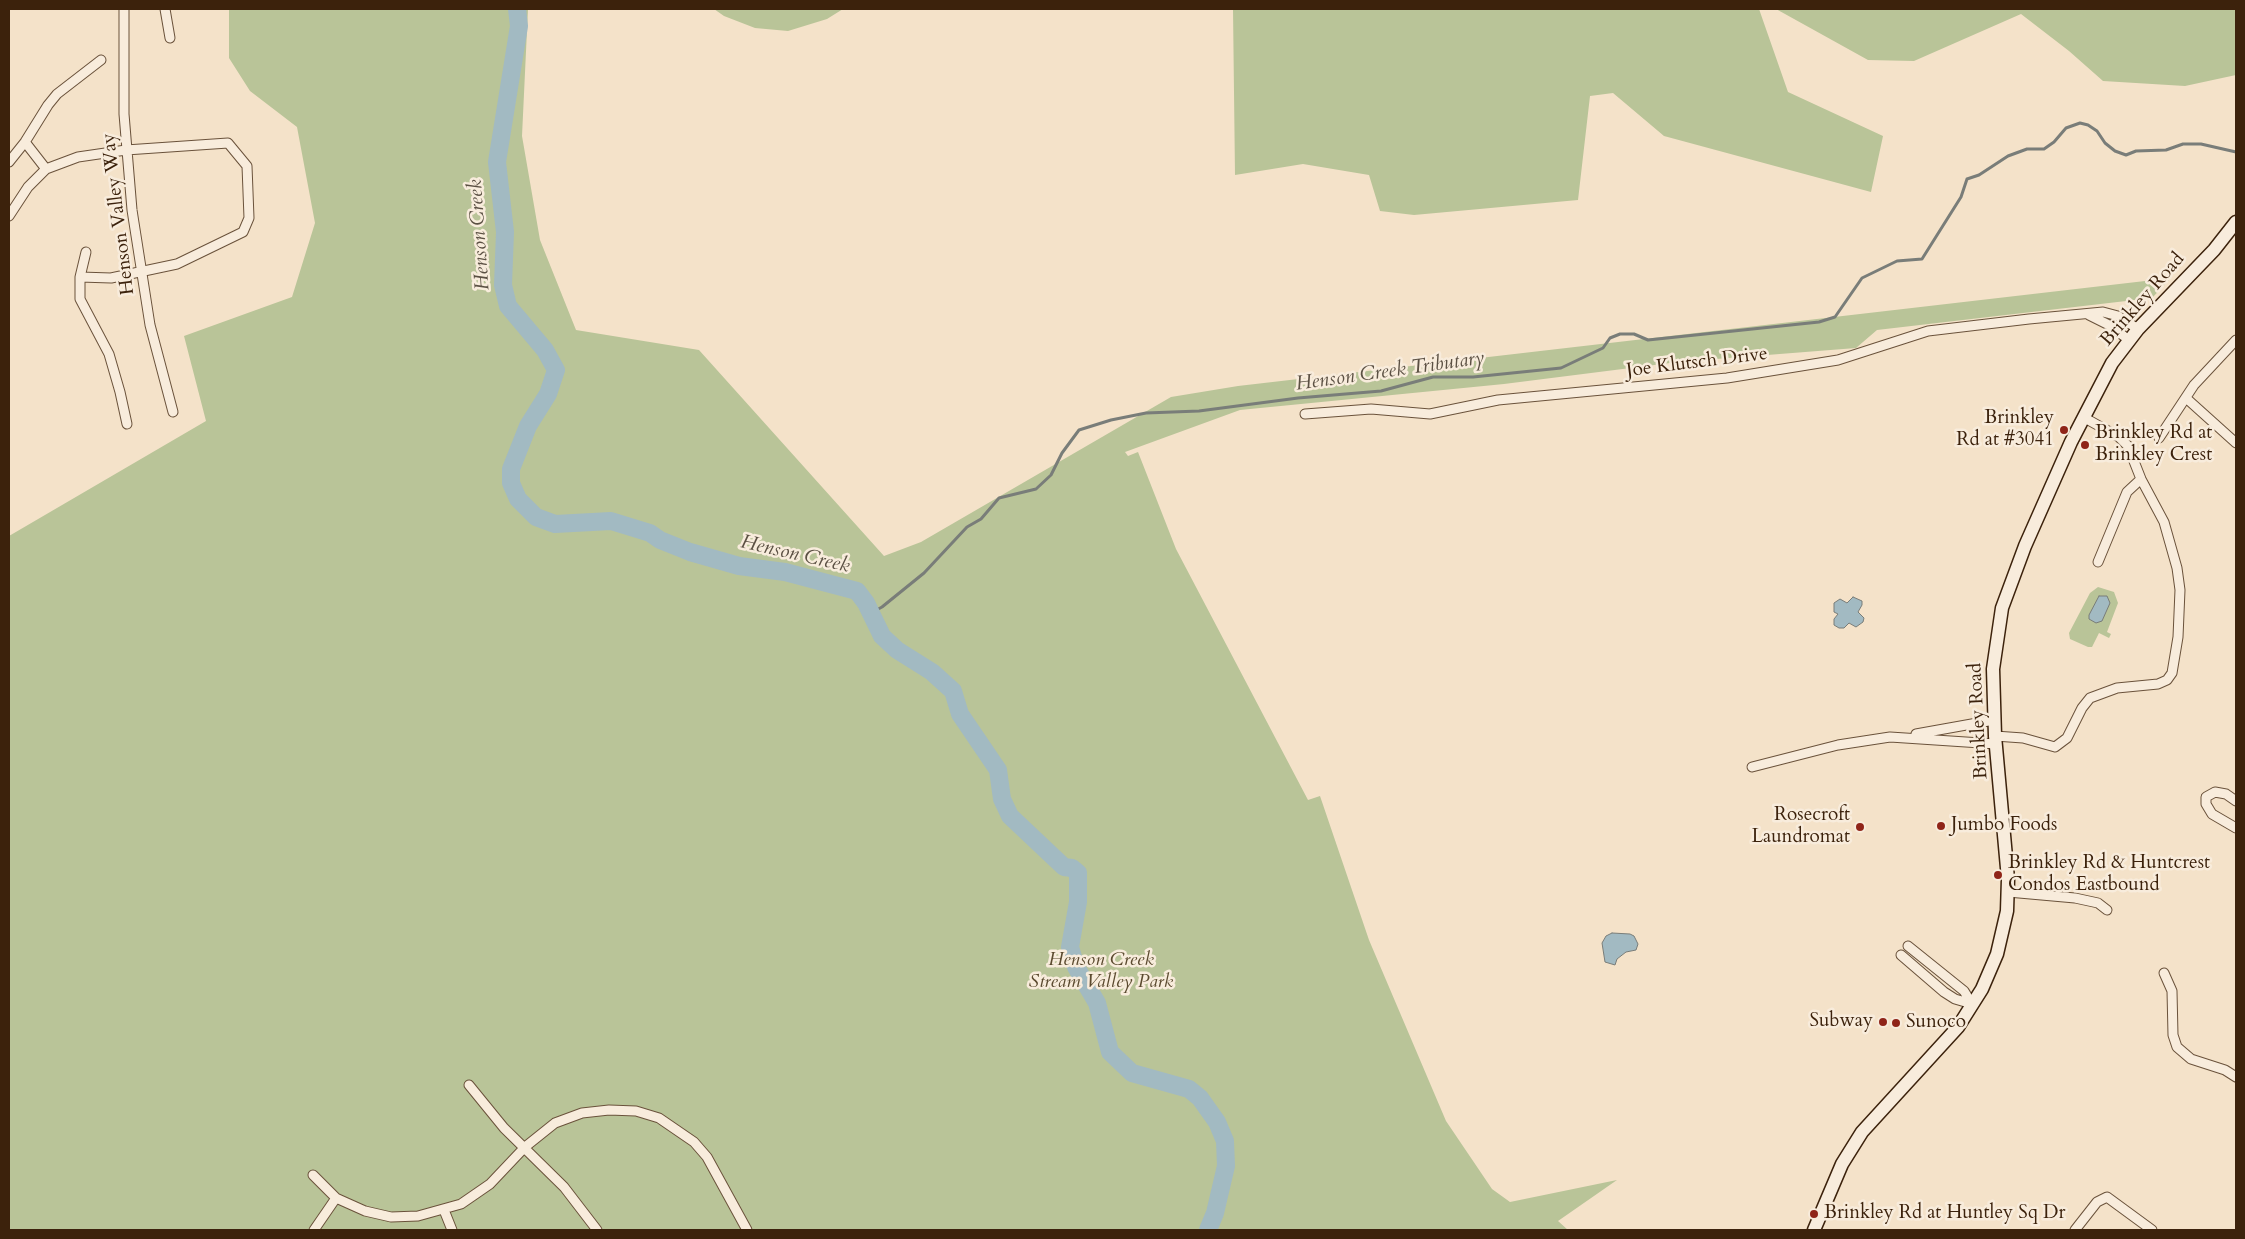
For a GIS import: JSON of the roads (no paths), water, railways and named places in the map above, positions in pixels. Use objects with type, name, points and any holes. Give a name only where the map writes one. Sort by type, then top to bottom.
[{"type":"main road","name":"Brinkley Road","points":[[1814,1230],[1842,1164],[1862,1132],[1947,1039],[1982,989],[1997,954],[2007,911],[2008,892],[2006,842],[1994,720],[1993,669],[2002,608],[2025,546],[2084,417],[2112,363],[2138,329],[2214,250],[2236,222]]},
{"type":"street","name":"Henson Valley Way","points":[[124,9],[123,85],[126,150],[141,273],[150,325],[173,412]]},
{"type":"street","points":[[165,9],[170,38]]},
{"type":"street","points":[[9,162],[25,142],[57,94],[101,60]]},
{"type":"street","points":[[25,142],[46,169]]},
{"type":"street","points":[[9,216],[28,186],[46,169],[78,157],[126,150],[228,143],[247,166],[249,218],[243,232],[177,264],[111,278],[80,277]]},
{"type":"street","points":[[86,252],[80,277],[80,299],[109,354],[127,424]]},
{"type":"street","name":"Joe Klutsch Drive","points":[[1305,414],[1371,409],[1430,414],[1498,400],[1727,378],[1838,360],[1928,331],[2028,319],[2108,313],[2138,329]]},
{"type":"street","points":[[2089,315],[2109,325],[2129,340]]},
{"type":"street","points":[[2159,438],[2186,398],[2236,340]]},
{"type":"street","points":[[2186,398],[2236,443]]},
{"type":"street","points":[[1904,737],[1996,740],[2023,738],[2055,748],[2067,738],[2082,708],[2090,698],[2117,688],[2158,684],[2170,676],[2178,637],[2180,590],[2177,568],[2164,522],[2141,479],[2128,446],[2118,437],[2084,417]]},
{"type":"street","points":[[2098,562],[2127,492],[2141,479]]},
{"type":"street","points":[[1752,767],[1838,745],[1904,737],[1994,720]]},
{"type":"street","points":[[2236,801],[2226,794],[2215,792],[2206,797],[2206,804],[2212,814],[2236,828]]},
{"type":"street","points":[[2008,892],[2075,898],[2098,903],[2107,910]]},
{"type":"street","points":[[1908,946],[1964,991],[1972,1004]]},
{"type":"street","points":[[1901,955],[1944,992],[1955,999],[1972,1004]]},
{"type":"street","points":[[2164,973],[2172,991],[2173,1035],[2178,1047],[2191,1059],[2225,1070],[2236,1077]]},
{"type":"street","points":[[470,1086],[499,1122],[564,1187],[597,1230]]},
{"type":"street","points":[[313,1175],[336,1198],[365,1211],[391,1217],[418,1216],[461,1204],[490,1184],[525,1147],[556,1123],[582,1113],[609,1110],[636,1111],[660,1118],[694,1142],[707,1157],[747,1230]]},
{"type":"street","points":[[2075,1230],[2097,1202],[2107,1197],[2152,1230]]},
{"type":"street","points":[[314,1230],[336,1198]]},
{"type":"street","points":[[444,1210],[452,1230]]},
{"type":"water","points":[[2099,596],[2107,596],[2110,603],[2102,621],[2096,623],[2089,619],[2089,615]]},
{"type":"water","points":[[1853,597],[1862,601],[1858,612],[1864,618],[1863,622],[1856,627],[1849,623],[1844,628],[1839,628],[1834,625],[1834,619],[1838,614],[1834,612],[1834,603],[1840,599],[1847,603]]},
{"type":"water","points":[[1612,933],[1630,934],[1634,936],[1638,944],[1636,950],[1626,952],[1617,959],[1615,965],[1605,962],[1602,943],[1606,936]]},
{"type":"waterway","name":"Henson Creek","points":[[517,9],[519,26],[497,162],[505,232],[503,285],[508,306],[545,350],[556,370],[548,394],[528,426],[511,469],[511,483],[518,499],[536,517],[555,524],[611,521],[650,533],[660,540],[690,552],[739,566],[785,572],[857,591],[866,603],[882,636],[897,650],[932,672],[953,691],[960,714],[998,770],[1002,799],[1010,816],[1064,867],[1072,868],[1078,873],[1078,902],[1070,947],[1076,967],[1097,1003],[1110,1052],[1132,1073],[1189,1089],[1200,1098],[1217,1122],[1225,1141],[1226,1166],[1215,1213],[1208,1230]]},
{"type":"waterway","name":"Henson Creek Tributary","points":[[871,613],[882,607],[924,573],[967,527],[981,519],[999,498],[1036,489],[1051,475],[1062,453],[1079,430],[1111,420],[1146,413],[1199,411],[1298,398],[1381,391],[1433,377],[1473,377],[1561,368],[1603,348],[1610,338],[1620,334],[1634,334],[1648,340],[1819,322],[1835,317],[1862,278],[1897,261],[1922,259],[1961,197],[1967,179],[1979,175],[2008,156],[2027,149],[2044,149],[2054,142],[2066,128],[2080,123],[2088,125],[2097,131],[2105,143],[2115,151],[2126,155],[2136,151],[2166,150],[2183,144],[2201,144],[2236,152]]},
{"type":"place","name":"Brinkley Rd at #3041","points":[[2064,430]]},
{"type":"place","name":"Brinkley Rd at Brinkley Crest","points":[[2085,445]]},
{"type":"place","name":"Jumbo Foods","points":[[1941,826]]},
{"type":"place","name":"Rosecroft Laundromat","points":[[1860,827]]},
{"type":"place","name":"Brinkley Rd & Huntcrest Condos Eastbound","points":[[1998,875]]},
{"type":"place","name":"Subway","points":[[1883,1022]]},
{"type":"place","name":"Sunoco","points":[[1896,1023]]},
{"type":"place","name":"Brinkley Rd at Huntley Sq Dr","points":[[1814,1214]]},
{"type":"park label","name":"Henson Creek Stream Valley Park","points":[[1101,972]]}]
